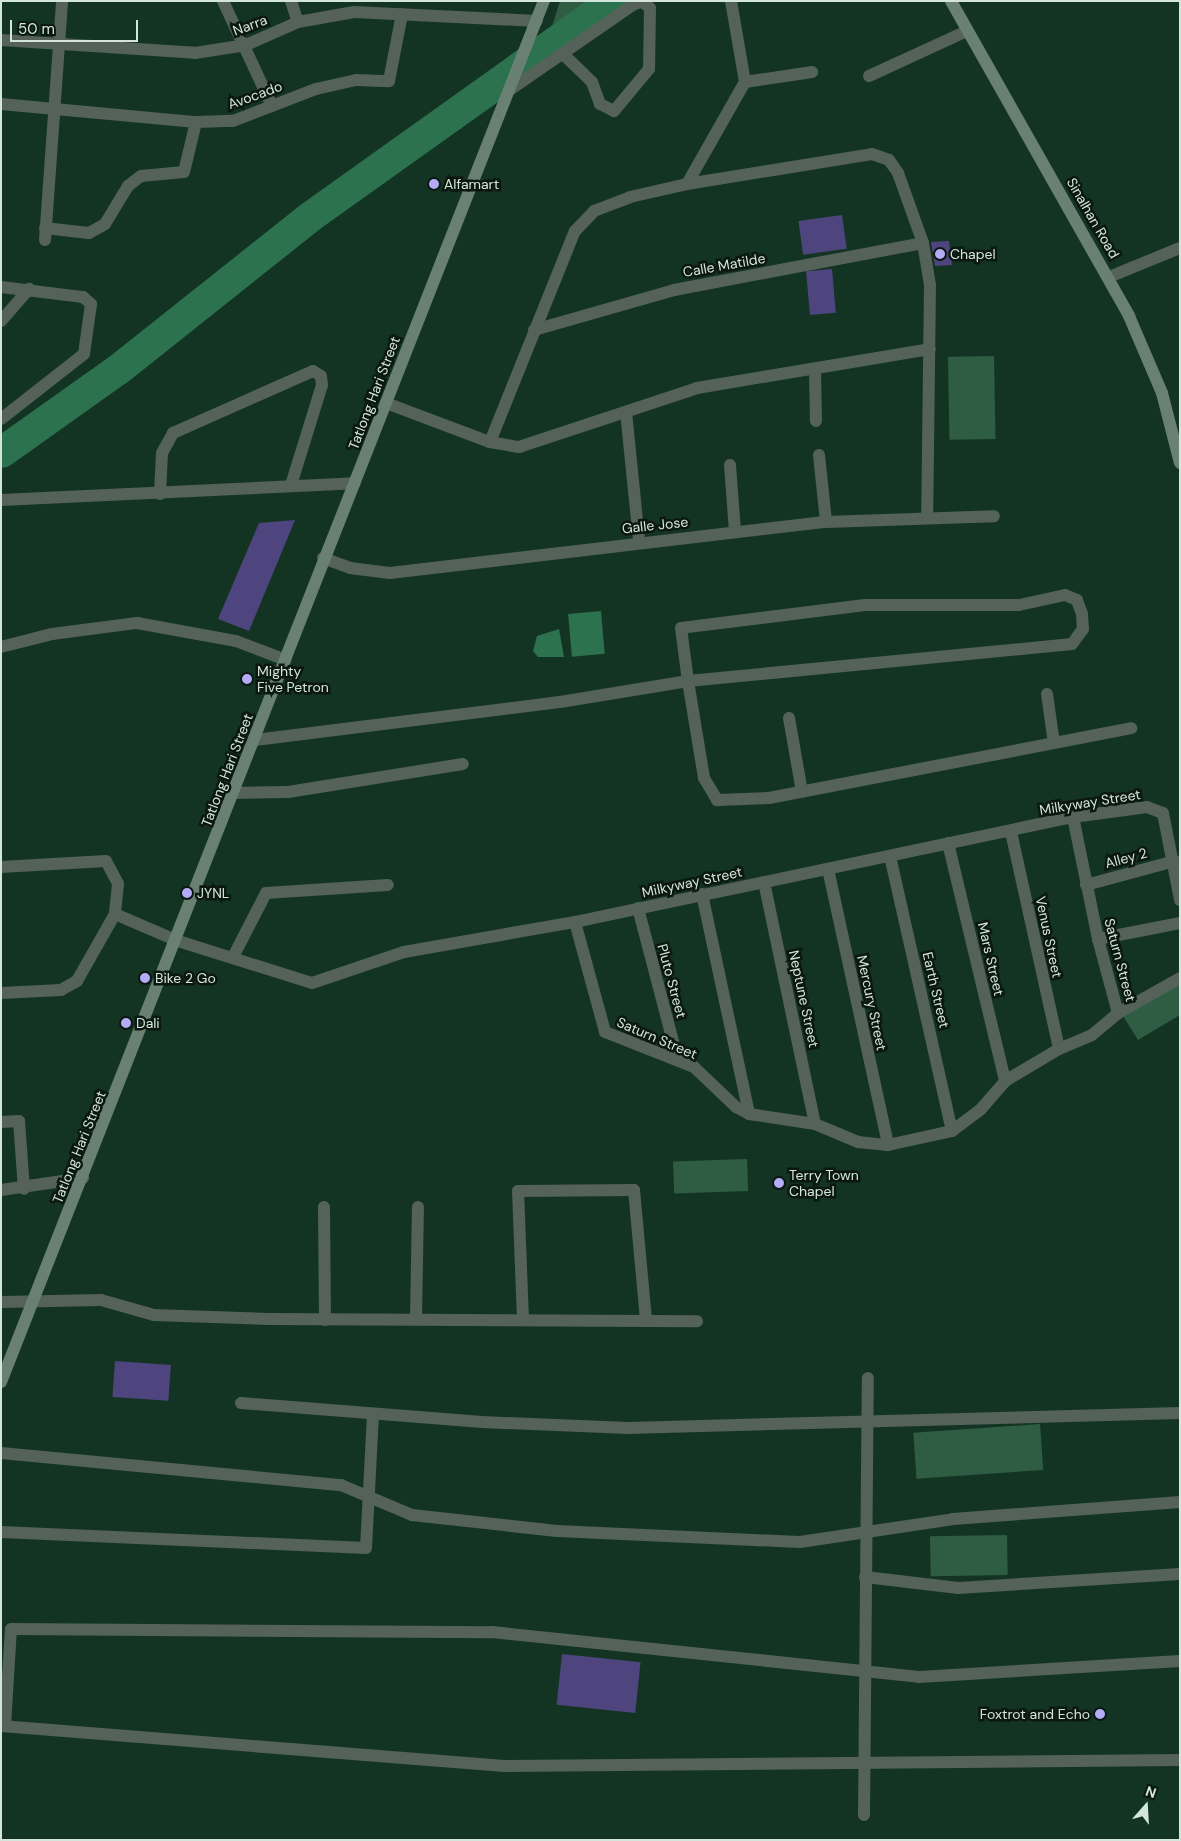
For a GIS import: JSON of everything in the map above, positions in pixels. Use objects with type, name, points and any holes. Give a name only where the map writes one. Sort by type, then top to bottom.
[{"type":"street","points":[[62,1],[45,234],[89,233],[105,224],[128,186],[140,176],[184,172],[196,122]]},
{"type":"street","points":[[223,1],[246,45],[272,106]]},
{"type":"street","points":[[291,1],[298,22]]},
{"type":"street","name":"Tatlong Hari Street","points":[[1,1382],[178,941],[286,660],[323,558],[355,484],[544,1]]},
{"type":"street","points":[[687,184],[745,82],[731,1]]},
{"type":"street","name":"Sinalhan Road","points":[[951,1],[1109,278],[1162,393],[1180,463]]},
{"type":"street","points":[[511,88],[564,56],[634,4],[643,2],[650,8],[649,69],[614,111],[600,104],[592,82],[564,56]]},
{"type":"street","name":"Narra","points":[[1,40],[195,53],[246,45],[298,22],[354,12],[537,21]]},
{"type":"street","name":"Avocado","points":[[1,104],[54,107],[196,122],[233,122],[324,87],[356,80],[389,81],[402,14]]},
{"type":"street","points":[[869,76],[967,31]]},
{"type":"street","points":[[745,82],[812,72]]},
{"type":"street","points":[[490,442],[575,231],[594,211],[630,196],[687,184],[872,154],[889,160],[898,173],[923,243],[930,285],[928,516]]},
{"type":"street","name":"Calle Matilde","points":[[534,330],[674,290],[923,243]]},
{"type":"street","points":[[1109,278],[1180,248]]},
{"type":"street","points":[[1,287],[83,297],[90,304],[84,354],[67,372],[1,419]]},
{"type":"street","points":[[1,321],[29,290]]},
{"type":"street","points":[[386,403],[490,442],[519,447],[697,388],[815,371],[930,349]]},
{"type":"street","points":[[160,494],[162,453],[173,432],[313,371],[320,376],[322,385],[291,485]]},
{"type":"street","points":[[815,371],[816,422]]},
{"type":"street","points":[[626,412],[639,541]]},
{"type":"street","points":[[819,455],[826,522]]},
{"type":"street","points":[[730,465],[735,532]]},
{"type":"street","points":[[1,500],[160,494],[291,485],[355,484]]},
{"type":"street","name":"Galle Jose","points":[[323,558],[350,568],[390,573],[639,541],[826,522],[928,516],[994,516]]},
{"type":"street","points":[[255,740],[560,702],[688,681],[1072,644],[1083,629],[1082,614],[1077,600],[1065,596],[1019,605],[864,605],[681,628],[688,681],[704,778],[716,800],[736,802],[802,792],[1131,728]]},
{"type":"street","points":[[1,647],[52,634],[137,623],[236,641],[286,660]]},
{"type":"street","points":[[1047,694],[1054,743]]},
{"type":"street","points":[[788,718],[802,792]]},
{"type":"street","points":[[234,793],[288,792],[463,764]]},
{"type":"street","name":"Milkyway Street","points":[[115,914],[178,941],[312,983],[382,957],[575,922],[702,894],[1011,832],[1074,817],[1147,807],[1163,813],[1174,861]]},
{"type":"street","name":"Saturn Street","points":[[575,922],[605,1032],[694,1067],[736,1108],[749,1114],[815,1124],[858,1142],[888,1145],[952,1131],[981,1109],[1005,1081],[1058,1048],[1092,1035],[1118,1013],[1098,940],[1074,817]]},
{"type":"street","name":"Venus Street","points":[[1011,832],[1058,1048]]},
{"type":"street","name":"Mars Street","points":[[948,844],[1005,1081]]},
{"type":"street","name":"Earth Street","points":[[890,856],[952,1131]]},
{"type":"street","points":[[1,867],[106,861],[118,884],[115,914],[77,981],[61,990],[1,994]]},
{"type":"street","points":[[1174,861],[1180,900]]},
{"type":"street","name":"Alley 2","points":[[1086,885],[1174,861]]},
{"type":"street","name":"Mercury Street","points":[[828,868],[888,1145]]},
{"type":"street","name":"Neptune Street","points":[[764,882],[815,1124]]},
{"type":"street","points":[[232,957],[266,894],[388,886]]},
{"type":"street","points":[[702,894],[749,1114]]},
{"type":"street","name":"Pluto Street","points":[[638,908],[678,1060]]},
{"type":"street","points":[[1098,940],[1180,923]]},
{"type":"street","points":[[1118,1013],[1180,978]]},
{"type":"street","points":[[1,1122],[19,1121],[24,1189]]},
{"type":"street","points":[[1,1190],[24,1189],[83,1178]]},
{"type":"street","points":[[523,1320],[518,1191],[634,1190],[646,1320]]},
{"type":"street","points":[[324,1207],[325,1320]]},
{"type":"street","points":[[416,1319],[418,1207]]},
{"type":"street","points":[[1,1302],[102,1300],[154,1315],[325,1320],[697,1321]]},
{"type":"street","points":[[864,1814],[862,1670],[868,1378]]},
{"type":"street","points":[[241,1404],[373,1415],[628,1428],[1180,1413]]},
{"type":"street","points":[[1,1532],[366,1548],[373,1415]]},
{"type":"street","points":[[1,1453],[341,1485],[368,1494],[395,1511],[412,1515],[557,1530],[800,1542],[864,1536],[953,1519],[1180,1502]]},
{"type":"street","points":[[864,1577],[958,1588],[1180,1574]]},
{"type":"street","points":[[1180,1661],[961,1676],[862,1670],[492,1632],[11,1629],[3,1726],[504,1766],[1180,1760]]},
{"type":"shaded area","points":[[560,1],[612,1],[545,49]]},
{"type":"shaded area","points":[[994,356],[995,439],[949,440],[948,357]]},
{"type":"shaded area","points":[[601,611],[605,654],[572,657],[568,614]]},
{"type":"shaded area","points":[[559,629],[564,657],[538,657],[533,651],[537,636]]},
{"type":"shaded area","points":[[1180,982],[1180,1015],[1138,1040],[1123,1016]]},
{"type":"shaded area","points":[[747,1159],[748,1191],[674,1194],[673,1162]]},
{"type":"shaded area","points":[[1040,1424],[1043,1470],[917,1479],[913,1433]]},
{"type":"shaded area","points":[[1007,1535],[1008,1575],[931,1576],[930,1536]]},
{"type":"building","points":[[842,215],[847,249],[803,255],[798,221]]},
{"type":"building","name":"Chapel","points":[[949,241],[952,265],[935,266],[931,242]]},
{"type":"building","points":[[832,269],[836,313],[810,315],[806,271]]},
{"type":"building","points":[[295,520],[249,631],[218,619],[259,523]]},
{"type":"building","points":[[115,1361],[171,1365],[168,1401],[112,1397]]},
{"type":"building","points":[[562,1654],[641,1662],[635,1713],[557,1705]]},
{"type":"waterway","points":[[1,452],[118,369],[309,217],[612,1]]},
{"type":"place","name":"Alfamart","points":[[434,184]]},
{"type":"place","name":"Chapel","points":[[940,254]]},
{"type":"place","name":"Mighty Five Petron","points":[[247,679]]},
{"type":"place","name":"JYNL","points":[[187,893]]},
{"type":"place","name":"Bike 2 Go","points":[[145,978]]},
{"type":"place","name":"Dali","points":[[126,1023]]},
{"type":"place","name":"Terry Town Chapel","points":[[779,1183]]},
{"type":"place","name":"Foxtrot and Echo","points":[[1100,1714]]}]
